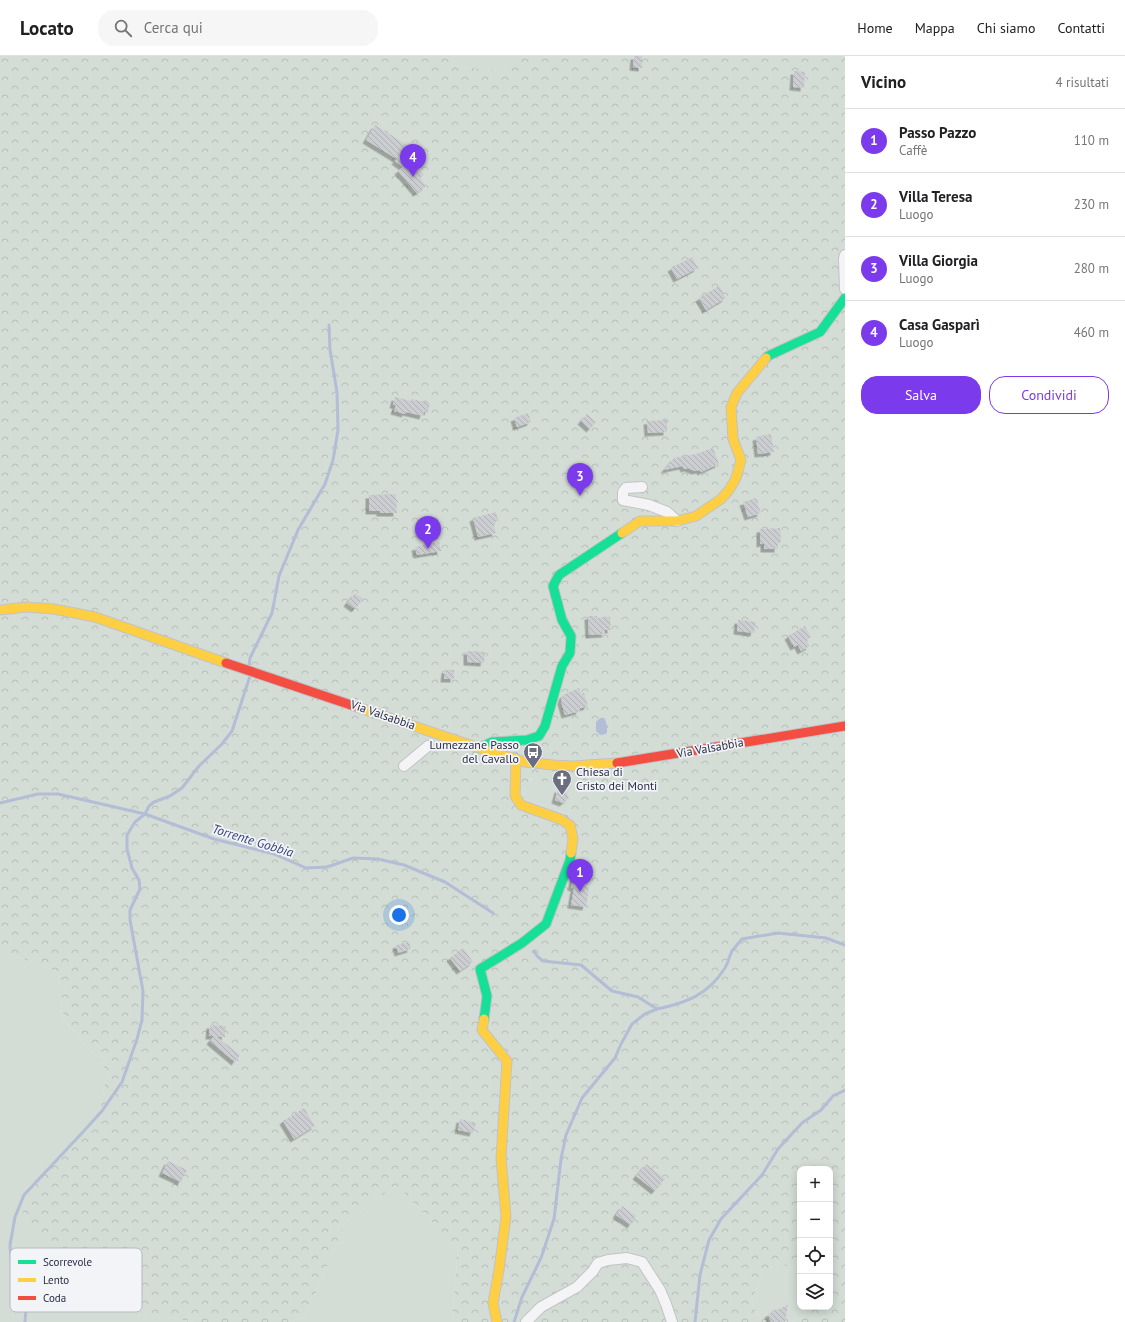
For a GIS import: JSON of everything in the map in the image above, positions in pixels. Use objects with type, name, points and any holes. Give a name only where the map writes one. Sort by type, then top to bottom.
[{"type":"street","points":[[845,255],[845,289]]},
{"type":"street","points":[[479,748],[492,742],[527,740],[539,736],[545,726],[562,666],[570,653],[571,636],[562,620],[553,586],[559,575],[640,521],[677,521],[696,516],[721,499],[729,490],[736,478],[741,460],[733,439],[731,407],[737,393],[768,356],[820,332],[845,298]]},
{"type":"street","points":[[642,487],[626,488],[623,492],[623,500],[649,505],[667,512],[677,521]]},
{"type":"street","name":"Via Valsabbia","points":[[0,610],[26,608],[54,609],[96,617],[479,748],[531,762],[563,765],[635,760],[845,726]]},
{"type":"street","points":[[404,766],[428,746]]},
{"type":"street","points":[[497,1322],[493,1303],[506,1216],[501,1158],[507,1061],[501,1050],[492,1043],[482,1030],[487,996],[480,969],[522,943],[546,924],[570,860],[573,839],[570,825],[560,819],[526,807],[518,801],[515,796],[516,759]]},
{"type":"street","points":[[526,1322],[541,1307],[577,1287],[593,1271],[598,1263],[608,1260],[627,1258],[642,1262],[660,1290],[672,1322]]},
{"type":"green space","points":[[0,56],[452,56],[460,67],[503,71],[512,56],[845,56],[845,1322],[789,1322],[452,1322],[458,1248],[396,1185],[346,1222],[306,1316],[288,1322],[195,1322],[156,1315],[142,1308],[142,1248],[56,1248],[22,1214],[37,1182],[70,1146],[93,1131],[108,1072],[64,1019],[58,972],[0,950]],"holes":[[[551,771],[579,780],[568,814],[527,800],[523,797],[524,789],[531,778],[547,783]]]},
{"type":"green space","points":[[452,56],[512,56],[503,71],[460,67]]},
{"type":"green space","points":[[551,771],[579,780],[568,814],[527,800],[523,797],[526,786],[532,779]]},
{"type":"green space","points":[[0,950],[58,972],[64,1019],[108,1072],[93,1132],[70,1146],[122,1248],[10,1248],[10,1312],[142,1312],[142,1287],[156,1315],[195,1322],[0,1322]]},
{"type":"green space","points":[[396,1185],[458,1248],[452,1322],[288,1322],[306,1316],[346,1222]]},
{"type":"green space","points":[[777,1264],[792,1267],[797,1270],[797,1310],[806,1310],[803,1318],[788,1322],[783,1311],[760,1317],[753,1307],[752,1301],[759,1281],[766,1272]]},
{"type":"water","points":[[600,718],[604,718],[606,721],[606,734],[600,735],[596,731],[596,722]]},
{"type":"building","points":[[634,56],[642,56],[642,68],[633,67]]},
{"type":"building","points":[[794,71],[805,72],[804,88],[793,87]]},
{"type":"building","points":[[375,125],[407,145],[403,150],[424,175],[420,178],[426,186],[417,193],[398,171],[403,167],[395,161],[397,159],[366,140]]},
{"type":"building","points":[[692,257],[698,268],[677,279],[671,268]]},
{"type":"building","points":[[719,286],[726,298],[706,310],[699,298]]},
{"type":"building","points":[[395,397],[411,401],[411,399],[430,403],[428,412],[424,412],[423,416],[394,411],[396,405],[393,405]]},
{"type":"building","points":[[528,413],[531,422],[517,427],[514,418]]},
{"type":"building","points":[[587,414],[596,422],[590,429],[581,421]]},
{"type":"building","points":[[667,420],[667,432],[648,433],[647,421]]},
{"type":"building","points":[[771,434],[774,452],[758,454],[756,437]]},
{"type":"building","points":[[713,448],[719,464],[701,472],[700,470],[695,471],[688,468],[684,469],[683,466],[664,470],[674,458],[696,454]]},
{"type":"building","points":[[396,494],[397,513],[380,513],[380,511],[369,511],[369,495]]},
{"type":"building","points":[[756,498],[761,513],[748,517],[743,502]]},
{"type":"building","points":[[496,512],[498,521],[493,523],[496,533],[478,537],[473,518]]},
{"type":"building","points":[[780,528],[781,542],[778,543],[778,549],[764,549],[764,543],[760,544],[760,529]]},
{"type":"building","points":[[439,542],[441,551],[417,555],[415,547]]},
{"type":"building","points":[[355,593],[363,599],[355,609],[347,603]]},
{"type":"building","points":[[588,616],[597,616],[597,618],[610,617],[611,630],[605,630],[605,634],[589,635]]},
{"type":"building","points":[[738,620],[756,622],[754,633],[737,631]]},
{"type":"building","points":[[805,626],[811,637],[806,640],[810,646],[801,651],[798,645],[794,647],[788,636]]},
{"type":"building","points":[[467,651],[485,652],[484,663],[467,662]]},
{"type":"building","points":[[445,670],[454,670],[454,679],[444,679]]},
{"type":"building","points":[[579,688],[581,694],[584,693],[588,706],[579,709],[580,711],[565,715],[561,701],[563,695]]},
{"type":"building","name":"Chiesa di Cristo dei Monti","points":[[558,789],[566,791],[569,798],[563,803],[555,800]]},
{"type":"building","points":[[575,872],[588,874],[587,887],[589,887],[586,907],[571,905],[574,888],[571,887]]},
{"type":"building","points":[[409,942],[411,949],[398,953],[396,945]]},
{"type":"building","points":[[463,948],[473,962],[460,971],[450,958]]},
{"type":"building","points":[[210,1025],[226,1026],[225,1037],[217,1037],[240,1055],[235,1062],[210,1041],[214,1036],[209,1036]]},
{"type":"building","points":[[304,1108],[315,1126],[294,1139],[283,1121]]},
{"type":"building","points":[[460,1119],[476,1123],[473,1133],[458,1130]]},
{"type":"building","points":[[168,1161],[187,1170],[181,1182],[162,1173]]},
{"type":"building","points":[[646,1164],[665,1179],[655,1191],[636,1176]]},
{"type":"building","points":[[622,1206],[636,1216],[631,1225],[616,1215]]},
{"type":"building","points":[[788,1305],[785,1322],[771,1322],[768,1314]]},
{"type":"waterway","points":[[249,666],[250,658],[272,613],[279,576],[298,530],[325,484],[333,460],[338,430],[337,392],[330,350],[329,325]]},
{"type":"waterway","points":[[10,1248],[15,1217],[24,1195],[102,1111],[122,1082],[137,1039],[142,1020],[143,991],[130,920],[130,910],[140,889],[139,880],[132,868],[127,849],[127,835],[135,822],[145,814],[149,806],[154,802],[170,796],[182,788],[199,766],[222,744],[232,731],[250,676]]},
{"type":"waterway","name":"Torrente Gobbia","points":[[0,803],[38,794],[58,794],[145,814],[214,839],[274,854],[306,868],[327,867],[353,858],[378,859],[404,865],[445,882],[493,913]]},
{"type":"waterway","points":[[534,951],[543,961],[581,965],[612,991],[638,997],[657,1009],[687,1001],[704,991],[718,977],[726,966],[732,951],[742,939],[778,933],[826,938],[845,945]]},
{"type":"waterway","points":[[514,1322],[522,1297],[541,1258],[554,1219],[561,1159],[566,1135],[582,1098],[615,1058],[632,1024],[645,1014],[657,1009]]},
{"type":"waterway","points":[[695,1322],[700,1275],[709,1240],[721,1219],[762,1175],[778,1149],[802,1123],[821,1110],[833,1096],[845,1090]]},
{"type":"waterway","points":[[25,1322],[26,1312]]},
{"type":"traffic: fast","points":[[766,358],[820,332],[845,298]]},
{"type":"traffic: fast","points":[[479,748],[492,742],[527,740],[539,736],[545,726],[562,666],[570,653],[571,636],[562,620],[553,586],[559,575],[622,533]]},
{"type":"traffic: fast","points":[[484,1019],[487,996],[480,969],[522,943],[546,924],[570,860],[571,853]]},
{"type":"traffic: slow","points":[[622,533],[640,521],[677,521],[696,516],[721,499],[729,490],[736,478],[741,460],[733,439],[731,407],[737,393],[766,358]]},
{"type":"traffic: slow","points":[[0,610],[26,607],[54,609],[95,617],[226,663]]},
{"type":"traffic: slow","points":[[357,707],[525,762],[573,766],[617,763]]},
{"type":"traffic: slow","points":[[516,759],[515,796],[521,805],[560,819],[570,825],[573,839],[571,853]]},
{"type":"traffic: slow","points":[[484,1019],[482,1030],[507,1061],[501,1158],[506,1216],[493,1303],[497,1322]]},
{"type":"traffic: jam","points":[[226,663],[357,707]]},
{"type":"traffic: jam","points":[[617,763],[845,726]]},
{"type":"place","name":"Casa Gasparì","points":[[413,177]]},
{"type":"place","name":"Villa Giorgia","points":[[580,496]]},
{"type":"place","name":"Villa Teresa","points":[[428,549]]},
{"type":"place","name":"Lumezzane Passo del Cavallo","points":[[533,769]]},
{"type":"place","name":"Chiesa di Cristo dei Monti","points":[[562,796]]},
{"type":"place","name":"Passo Pazzo","points":[[580,892]]}]
